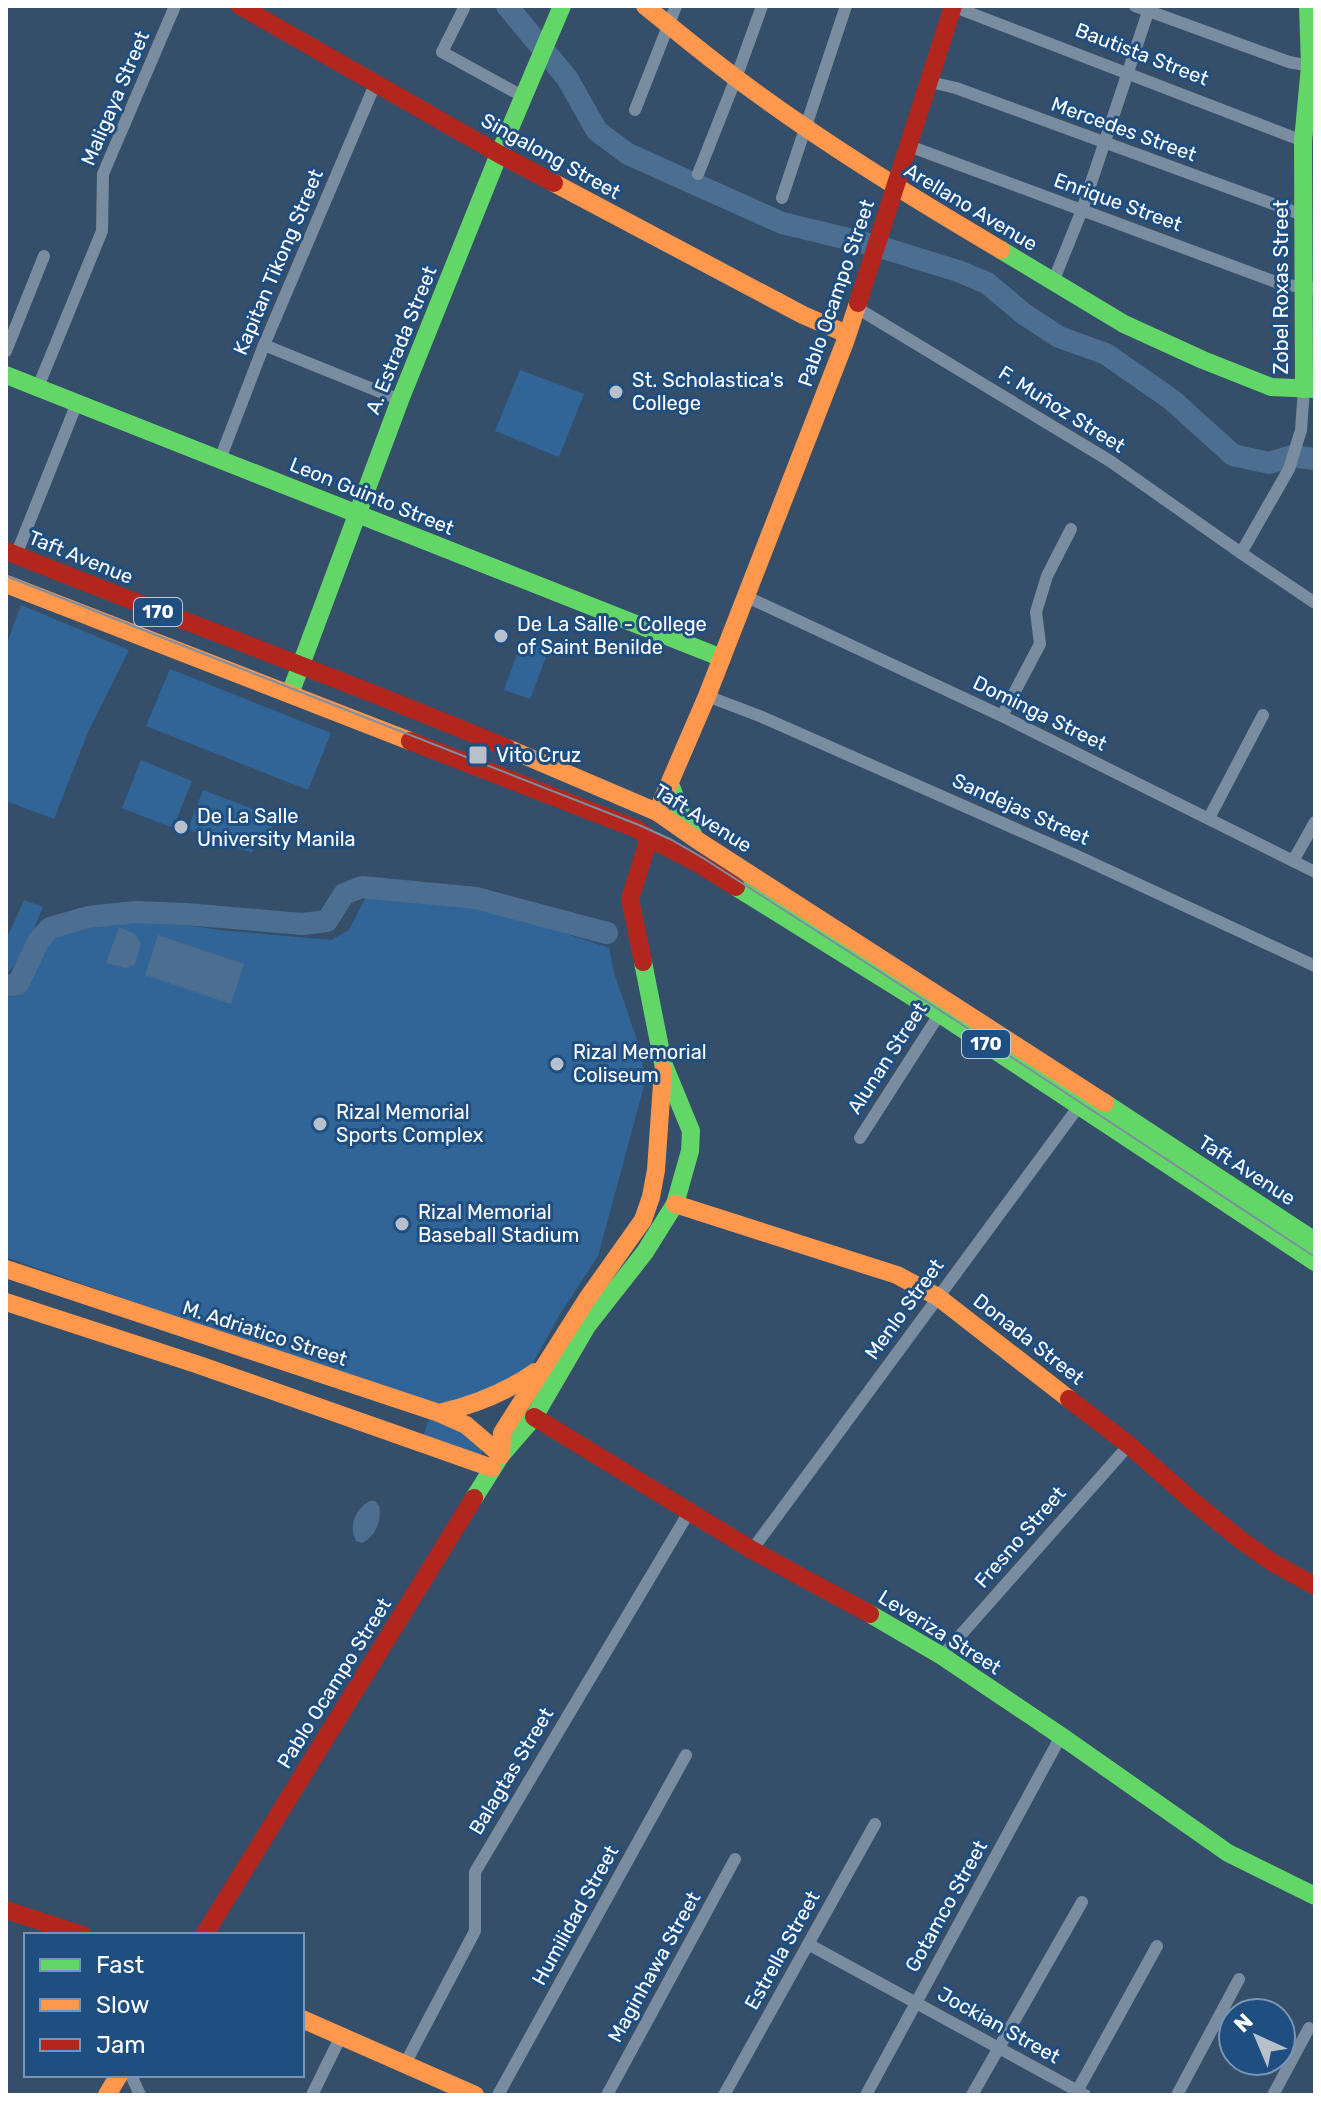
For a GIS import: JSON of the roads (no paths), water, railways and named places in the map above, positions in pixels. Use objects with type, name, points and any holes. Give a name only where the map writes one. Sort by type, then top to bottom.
[{"type":"main road","name":"A. Estrada Street","points":[[290,694],[400,400],[562,6]]},
{"type":"main road","name":"Arellano Avenue","points":[[645,6],[736,78],[896,188],[1124,324],[1271,387],[1309,389]]},
{"type":"main road","name":"Pablo Ocampo Street","points":[[657,812],[707,696],[857,308],[953,6]]},
{"type":"main road","name":"Zobel Roxas Street","points":[[1308,6],[1309,143],[1303,215],[1309,289],[1309,389]]},
{"type":"main road","name":"Singalong Street","points":[[243,7],[499,154],[789,308],[847,334]]},
{"type":"main road","name":"Leon Guinto Street","points":[[6,375],[722,658]]},
{"type":"main road","name":"Taft Avenue","points":[[11,553],[427,714],[657,812],[1084,1099],[1315,1241]]},
{"type":"main road","name":"Taft Avenue","points":[[6,584],[637,829],[944,1007]]},
{"type":"main road","points":[[92,617],[100,588]]},
{"type":"main road","points":[[670,784],[684,820],[697,840]]},
{"type":"main road","name":"Pablo Ocampo Street","points":[[205,1933],[497,1461],[534,1417],[587,1326],[645,1252],[675,1204],[690,1151],[691,1131],[663,1063],[630,899],[649,838]]},
{"type":"main road","name":"Pablo Ocampo Street","points":[[497,1461],[502,1433],[587,1299],[643,1220],[656,1170],[663,1063]]},
{"type":"main road","name":"Taft Avenue","points":[[1084,1099],[1315,1262]]},
{"type":"main road","points":[[659,1131],[691,1131]]},
{"type":"main road","name":"Donada Street","points":[[675,1204],[897,1275],[938,1297],[1129,1445],[1242,1541],[1273,1563],[1315,1586]]},
{"type":"main road","points":[[643,1220],[663,1223]]},
{"type":"main road","name":"M. Adriatico Street","points":[[6,1269],[439,1413],[466,1425],[497,1461]]},
{"type":"main road","points":[[6,1302],[497,1461]]},
{"type":"main road","points":[[439,1413],[495,1397],[544,1366]]},
{"type":"main road","name":"Leveriza Street","points":[[534,1417],[752,1550],[840,1596],[942,1656],[1228,1853],[1315,1896]]},
{"type":"main road","points":[[6,1910],[77,1933]]},
{"type":"main road","points":[[304,2020],[475,2095]]},
{"type":"main road","points":[[107,2095],[118,2077]]},
{"type":"street","name":"Maligaya Street","points":[[38,387],[102,231],[103,174],[175,6]]},
{"type":"street","points":[[635,110],[676,6]]},
{"type":"street","points":[[698,174],[762,6]]},
{"type":"street","points":[[782,198],[846,6]]},
{"type":"street","name":"Bautista Street","points":[[953,6],[1309,143]]},
{"type":"street","points":[[1135,6],[1149,8],[1289,62],[1310,66]]},
{"type":"street","points":[[464,8],[442,52],[524,97]]},
{"type":"street","points":[[1053,282],[1082,210],[1149,8]]},
{"type":"street","name":"Kapitan Tikong Street","points":[[220,459],[264,345],[376,82]]},
{"type":"street","name":"Mercedes Street","points":[[930,82],[956,88],[1303,215]]},
{"type":"street","name":"Enrique Street","points":[[909,146],[1281,284],[1309,289]]},
{"type":"street","points":[[6,351],[44,256]]},
{"type":"street","name":"F. Muñoz Street","points":[[857,308],[1110,461],[1315,603]]},
{"type":"street","points":[[264,345],[400,400]]},
{"type":"street","name":"Zobel Roxas Street","points":[[1241,553],[1289,469],[1309,389]]},
{"type":"street","points":[[11,553],[77,403]]},
{"type":"street","points":[[1002,716],[1040,644],[1036,612],[1047,576],[1071,529]]},
{"type":"street","name":"Dominga Street","points":[[745,596],[1002,716],[1315,872]]},
{"type":"street","name":"Sandejas Street","points":[[707,696],[762,717],[1060,848],[1315,966]]},
{"type":"street","points":[[1209,818],[1263,715]]},
{"type":"street","points":[[1293,861],[1315,822]]},
{"type":"street","name":"Alunan Street","points":[[860,1138],[944,1007]]},
{"type":"street","name":"Menlo Street","points":[[752,1550],[1084,1099]]},
{"type":"street","name":"Fresno Street","points":[[942,1656],[1129,1445]]},
{"type":"street","name":"Balagtas Street","points":[[405,2064],[475,1931],[475,1872],[689,1512]]},
{"type":"street","name":"Gotamco Street","points":[[866,2095],[1061,1736]]},
{"type":"street","name":"Humilidad Street","points":[[498,2095],[686,1755]]},
{"type":"street","name":"Estrella Street","points":[[724,2095],[875,1824]]},
{"type":"street","name":"Maginhawa Street","points":[[607,2095],[735,1859]]},
{"type":"street","points":[[972,2095],[1082,1902]]},
{"type":"street","name":"Jockian Street","points":[[808,1944],[1079,2094]]},
{"type":"street","points":[[1079,2094],[1157,1946]]},
{"type":"street","points":[[1177,2095],[1239,1979]]},
{"type":"street","points":[[1273,2095],[1309,2028]]},
{"type":"street","points":[[312,2095],[341,2036]]},
{"type":"waterway","points":[[507,6],[567,78],[597,131],[628,154],[782,223],[877,246],[987,283],[1024,314],[1059,337],[1106,354],[1172,400],[1233,455],[1269,463],[1292,456],[1315,459]]},
{"type":"waterway","points":[[6,986],[18,984],[39,940],[50,928],[88,917],[136,912],[302,924],[327,921],[344,894],[362,887],[476,898],[607,933]]},
{"type":"tram line","points":[[6,576],[672,840],[952,1018],[1315,1257]]},
{"type":"place","name":"St. Scholastica's College","points":[[616,392]]},
{"type":"place","name":"De La Salle - College of Saint Benilde","points":[[501,636]]},
{"type":"place","name":"Vito Cruz","points":[[478,755]]},
{"type":"place","name":"De La Salle University Manila","points":[[181,827]]},
{"type":"place","name":"Rizal Memorial Coliseum","points":[[557,1064]]},
{"type":"place","name":"Rizal Memorial Sports Complex","points":[[320,1124]]},
{"type":"place","name":"Rizal Memorial Baseball Stadium","points":[[402,1224]]}]
